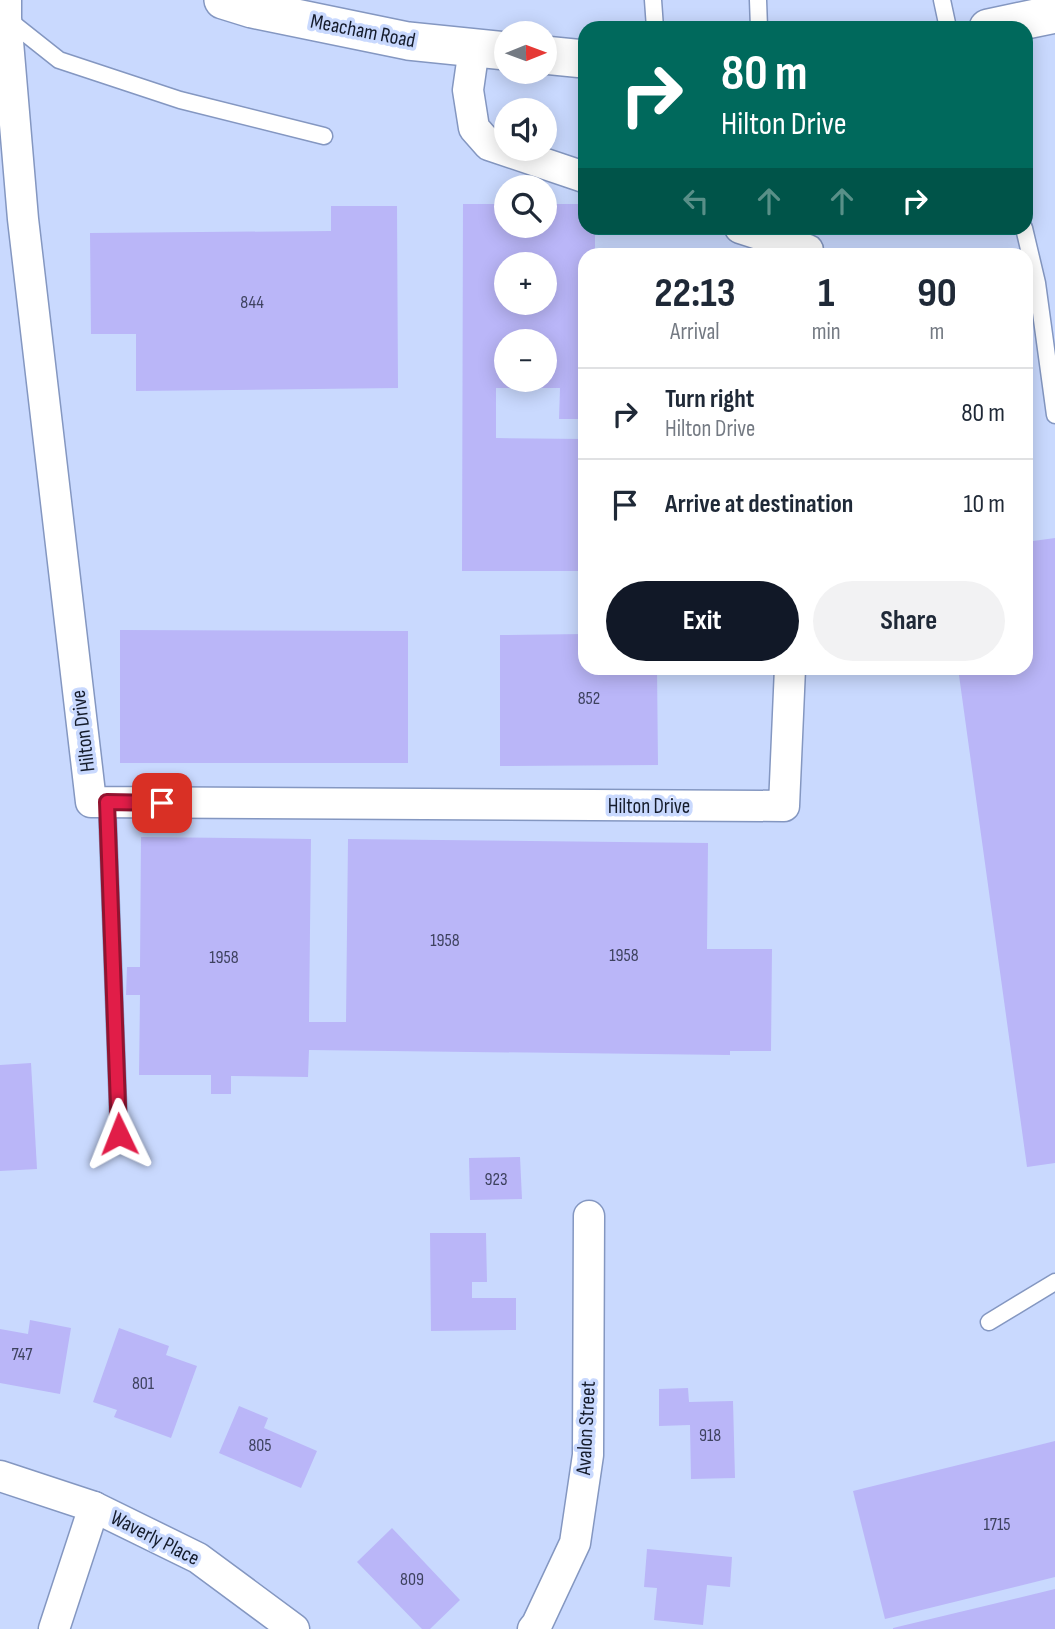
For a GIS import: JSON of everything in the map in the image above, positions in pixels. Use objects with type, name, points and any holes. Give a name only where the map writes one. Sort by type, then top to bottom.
[{"type":"street","name":"Meacham Road","points":[[223,0],[252,9],[408,41],[490,50]]},
{"type":"street","name":"Hilton Drive","points":[[6,9],[11,221],[91,802],[784,806],[790,675]]},
{"type":"street","points":[[1022,21],[1055,14]]},
{"type":"street","points":[[490,50],[468,90],[474,128],[489,145],[578,175]]},
{"type":"street","points":[[557,56],[578,58]]},
{"type":"street","points":[[762,235],[802,248]]},
{"type":"street","name":"Avalon Street","points":[[533,1629],[575,1543],[579,1518],[587,1455],[589,1216]]},
{"type":"street","name":"Waverly Place","points":[[0,1476],[94,1507],[198,1558],[294,1629]]},
{"type":"street","points":[[54,1629],[94,1507]]},
{"type":"lane","points":[[653,0],[654,21]]},
{"type":"lane","points":[[758,0],[759,21]]},
{"type":"lane","points":[[942,0],[946,21]]},
{"type":"lane","points":[[6,9],[59,60],[180,100],[324,136]]},
{"type":"lane","points":[[1033,266],[1055,415]]},
{"type":"lane","points":[[107,802],[119,1134]]},
{"type":"lane","points":[[989,1322],[1055,1282]]},
{"type":"building","points":[[463,204],[494,204],[494,238],[557,238],[557,204],[578,204],[578,235],[595,235],[595,248],[578,248],[578,419],[559,419],[557,329],[494,329],[496,438],[578,439],[578,571],[462,571]]},
{"type":"building","points":[[331,206],[397,206],[398,388],[136,391],[136,334],[91,334],[90,233],[331,231]]},
{"type":"building","points":[[1055,538],[1055,1163],[1027,1167],[959,675],[1033,675],[1033,541]]},
{"type":"building","points":[[120,630],[408,631],[408,763],[120,763]]},
{"type":"building","points":[[578,634],[578,675],[657,675],[658,765],[500,766],[500,635]]},
{"type":"building","points":[[141,837],[311,839],[309,1022],[346,1022],[348,839],[708,843],[707,949],[772,949],[771,1051],[730,1051],[730,1055],[309,1050],[308,1077],[231,1076],[231,1094],[211,1094],[211,1075],[139,1075],[140,995],[126,995],[127,967],[140,967]]},
{"type":"building","points":[[31,1063],[37,1169],[0,1171],[0,1065]]},
{"type":"building","points":[[520,1157],[522,1199],[470,1200],[469,1158]]},
{"type":"building","points":[[430,1233],[486,1233],[487,1282],[472,1282],[472,1298],[516,1298],[516,1330],[431,1331]]},
{"type":"building","points":[[30,1320],[71,1328],[60,1394],[0,1383],[0,1329],[28,1334]]},
{"type":"building","points":[[119,1328],[169,1346],[166,1355],[197,1366],[171,1438],[114,1417],[117,1410],[93,1402]]},
{"type":"building","points":[[688,1388],[689,1402],[733,1401],[735,1478],[691,1479],[690,1425],[659,1426],[659,1389]]},
{"type":"building","points":[[239,1406],[268,1418],[264,1428],[317,1451],[301,1488],[219,1453]]},
{"type":"building","points":[[1055,1441],[1055,1577],[885,1619],[853,1491]]},
{"type":"building","points":[[392,1528],[460,1600],[430,1629],[422,1629],[357,1562]]},
{"type":"building","points":[[647,1549],[732,1557],[730,1587],[707,1585],[703,1625],[654,1620],[657,1588],[644,1587]]},
{"type":"building","points":[[1055,1589],[1055,1629],[893,1629],[893,1628]]},
{"type":"route","points":[[119,1134],[107,802],[162,803]]}]
